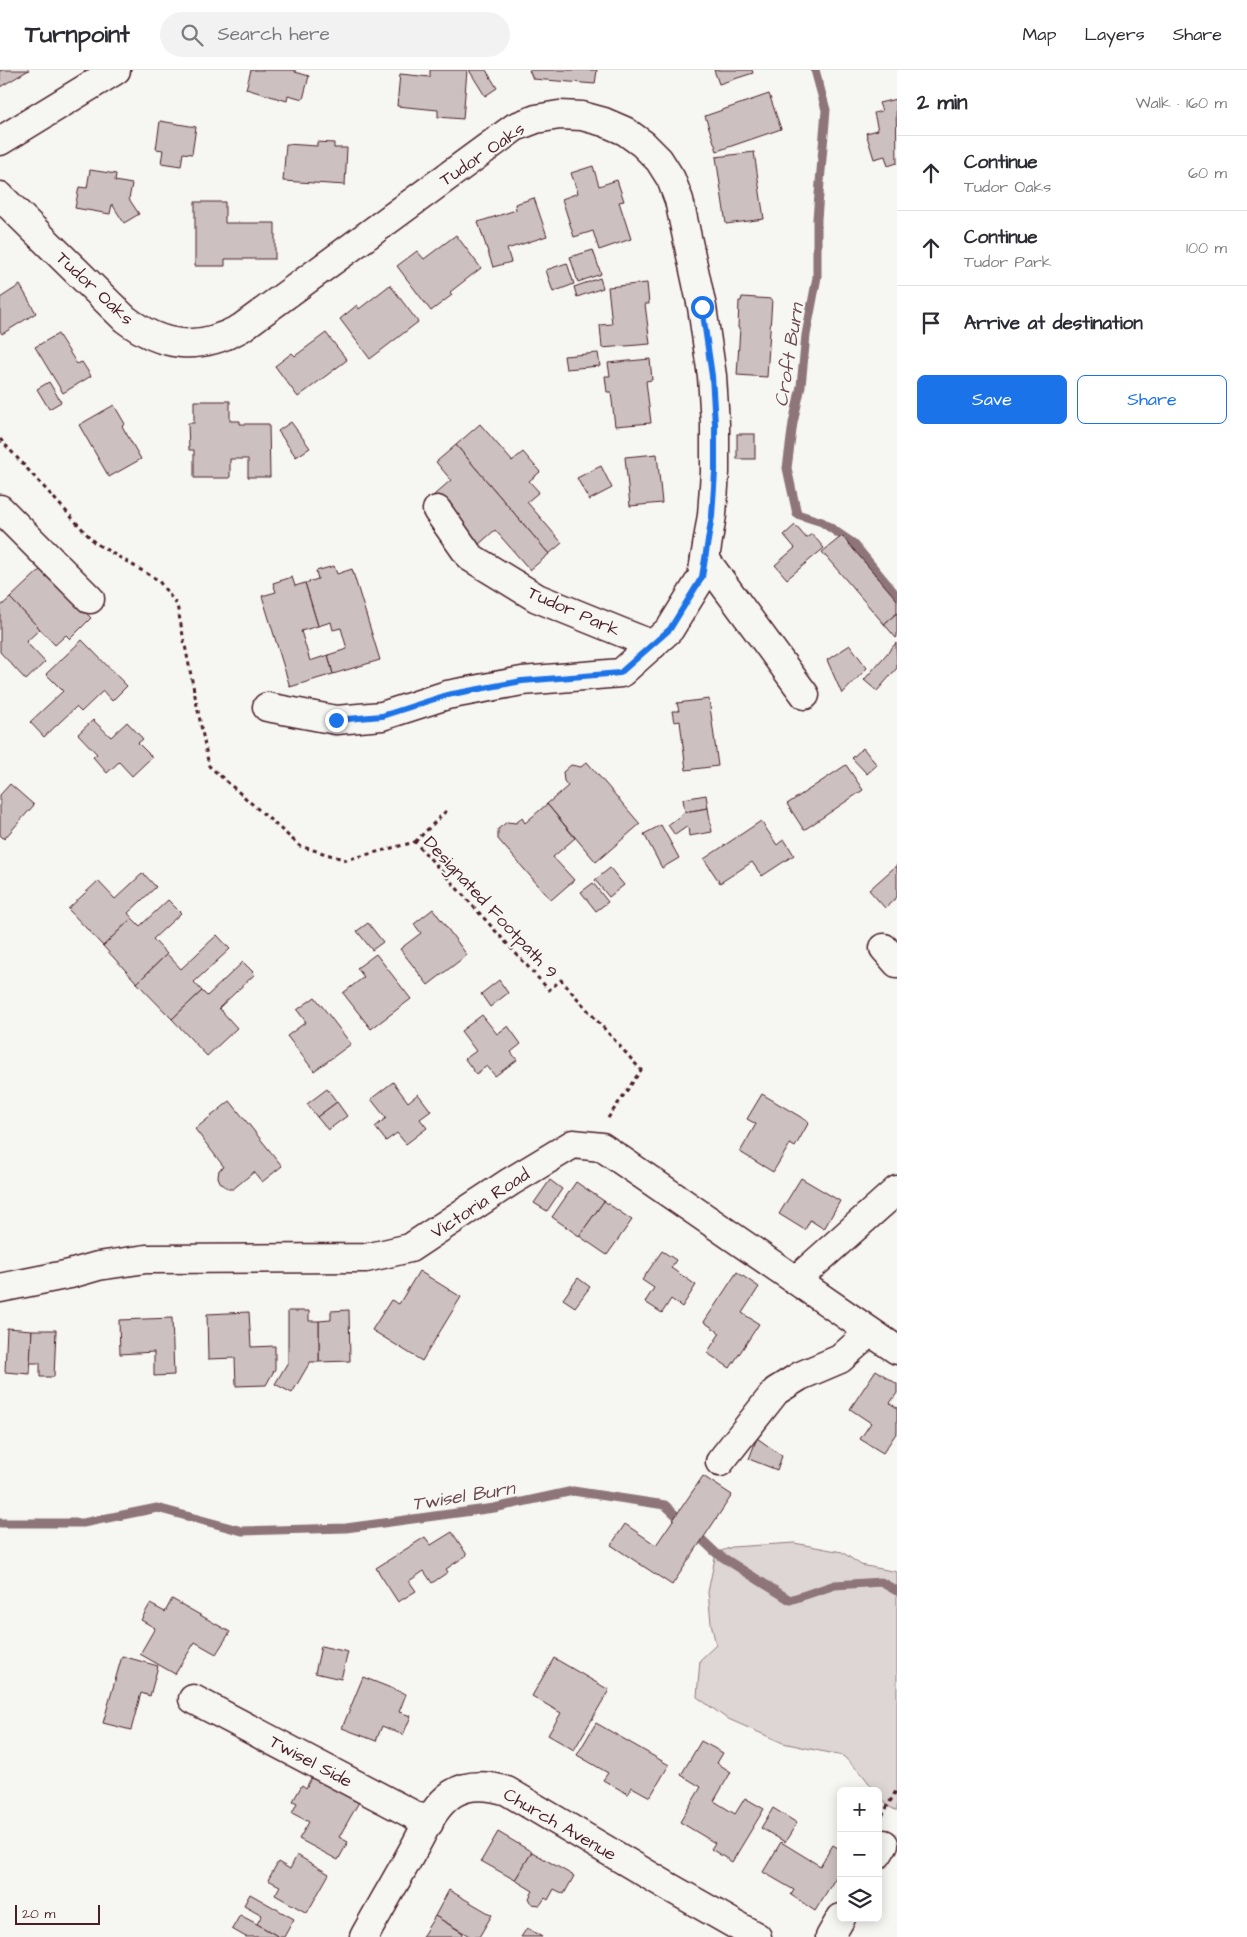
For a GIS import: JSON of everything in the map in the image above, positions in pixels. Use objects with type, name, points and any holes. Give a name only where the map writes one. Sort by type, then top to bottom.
[{"type":"street","points":[[0,140],[104,73]]},
{"type":"street","name":"Tudor Oaks","points":[[0,196],[125,319],[139,329],[171,342],[188,344],[207,342],[225,337],[242,328],[515,127],[536,119],[559,115],[582,116],[604,122],[625,131],[659,160],[671,179],[679,200],[702,307],[712,376],[715,424],[714,480],[704,568]]},
{"type":"street","points":[[0,509],[90,599]]},
{"type":"street","name":"Tudor Park","points":[[437,510],[470,557],[537,598],[652,645]]},
{"type":"street","points":[[267,708],[336,720],[382,716],[447,695],[522,681],[620,673],[670,629],[704,568],[805,695]]},
{"type":"street","name":"Victoria Road","points":[[0,1288],[70,1274],[98,1266],[146,1259],[366,1258],[410,1248],[510,1182],[573,1144],[602,1147],[897,1350]]},
{"type":"street","points":[[796,1280],[897,1190]]},
{"type":"street","points":[[720,1462],[776,1390],[800,1376],[840,1359],[870,1332]]},
{"type":"street","name":"Twisel Side","points":[[193,1699],[428,1824]]},
{"type":"street","name":"Church Avenue","points":[[364,1937],[434,1812],[452,1794],[464,1788],[478,1785],[493,1786],[507,1791],[757,1937]]},
{"type":"street","points":[[830,1937],[839,1922]]},
{"type":"path","name":"Designated Footpath 9","points":[[0,439],[95,543],[158,580],[177,605],[209,766],[300,846],[346,860],[415,842],[549,990],[561,980],[641,1070],[589,1146]]},
{"type":"path","points":[[415,842],[446,811]]},
{"type":"path","points":[[882,1835],[897,1789]]},
{"type":"shaded area","points":[[794,1543],[842,1552],[861,1565],[897,1572],[897,1811],[888,1806],[882,1799],[882,1787],[872,1787],[862,1774],[843,1756],[783,1743],[726,1718],[697,1697],[700,1660],[716,1645],[711,1623],[708,1592],[716,1553],[732,1547]]},
{"type":"building","points":[[0,70],[29,70],[0,87]]},
{"type":"building","points":[[251,70],[295,70],[295,72],[309,76],[303,99],[288,95],[287,101],[246,89]]},
{"type":"building","points":[[430,70],[467,70],[463,119],[438,117],[438,110],[397,106],[400,74],[430,77]]},
{"type":"building","points":[[469,70],[486,70],[497,88],[485,96]]},
{"type":"building","points":[[529,70],[597,70],[595,84],[533,79]]},
{"type":"building","points":[[714,70],[752,70],[753,73],[719,84]]},
{"type":"building","points":[[769,94],[781,129],[717,151],[705,116]]},
{"type":"building","points":[[896,99],[897,163],[888,166],[885,156],[874,159],[866,133],[878,130],[874,113],[882,111],[879,103]]},
{"type":"building","points":[[160,121],[196,127],[192,154],[183,153],[181,166],[161,163],[163,150],[156,149]]},
{"type":"building","points":[[317,142],[334,143],[334,148],[347,148],[345,185],[283,181],[286,144],[317,146]]},
{"type":"building","points":[[754,152],[764,219],[726,224],[716,157]]},
{"type":"building","points":[[593,166],[599,186],[617,180],[624,201],[619,202],[631,239],[599,250],[593,231],[574,237],[562,199],[578,193],[571,173]]},
{"type":"building","points":[[90,170],[116,174],[115,181],[132,184],[129,199],[139,214],[124,223],[112,204],[110,214],[75,208],[79,187],[87,188]]},
{"type":"building","points":[[534,198],[547,236],[507,249],[511,262],[493,267],[478,222],[516,210],[515,204]]},
{"type":"building","points":[[195,202],[225,202],[225,223],[275,223],[275,259],[225,259],[225,266],[195,266]]},
{"type":"building","points":[[456,235],[481,268],[450,292],[452,295],[431,311],[397,266],[417,251],[424,259]]},
{"type":"building","points":[[593,250],[601,274],[578,282],[570,257]]},
{"type":"building","points":[[567,263],[574,284],[553,292],[546,270]]},
{"type":"building","points":[[600,278],[603,288],[577,297],[574,287]]},
{"type":"building","points":[[647,283],[649,304],[645,304],[650,344],[602,348],[600,325],[612,324],[608,287]]},
{"type":"building","points":[[20,285],[36,313],[2,334],[0,331],[0,298]]},
{"type":"building","points":[[390,285],[418,322],[370,359],[340,319],[357,305],[359,309]]},
{"type":"building","points":[[742,297],[772,299],[767,377],[737,375],[740,328],[738,328],[739,301],[741,301]]},
{"type":"building","points":[[326,333],[347,360],[298,397],[275,366],[292,353],[295,356]]},
{"type":"building","points":[[58,334],[77,364],[82,362],[91,376],[63,393],[35,347]]},
{"type":"building","points":[[598,353],[600,366],[566,369],[564,356]]},
{"type":"building","points":[[650,359],[652,380],[646,381],[651,423],[615,426],[611,392],[607,392],[605,376],[610,376],[608,363]]},
{"type":"building","points":[[49,382],[61,402],[49,409],[37,389]]},
{"type":"building","points":[[194,401],[230,401],[230,421],[240,421],[240,424],[269,424],[270,477],[248,477],[248,459],[230,459],[230,478],[194,478],[194,450],[189,450],[188,423],[194,423]]},
{"type":"building","points":[[114,405],[125,424],[122,426],[141,459],[109,477],[79,425]]},
{"type":"building","points":[[291,422],[310,448],[296,457],[278,431]]},
{"type":"building","points":[[480,424],[512,461],[523,452],[540,472],[529,481],[539,492],[527,502],[562,543],[549,554],[456,445]]},
{"type":"building","points":[[737,434],[755,434],[755,459],[737,459]]},
{"type":"building","points":[[456,445],[549,554],[530,570],[495,530],[478,545],[434,495],[451,480],[436,462]]},
{"type":"building","points":[[657,454],[662,503],[630,506],[625,457]]},
{"type":"building","points":[[601,466],[612,488],[589,500],[577,478]]},
{"type":"building","points":[[795,525],[806,538],[812,534],[824,548],[787,579],[775,565],[795,548],[784,535]]},
{"type":"building","points":[[842,536],[897,600],[897,613],[884,624],[822,552]]},
{"type":"building","points":[[334,566],[337,574],[352,569],[380,660],[333,674],[328,655],[347,649],[341,628],[333,630],[331,622],[318,626],[305,583],[318,579],[316,571]]},
{"type":"building","points":[[43,567],[91,618],[70,639],[66,635],[55,645],[10,598]]},
{"type":"building","points":[[292,577],[295,586],[305,583],[318,626],[301,631],[310,661],[328,655],[333,674],[290,687],[262,596],[276,592],[273,583]]},
{"type":"building","points":[[10,598],[40,629],[26,642],[45,662],[26,680],[0,652],[0,607]]},
{"type":"building","points":[[897,613],[897,637],[896,638],[884,624]]},
{"type":"building","points":[[82,640],[127,686],[112,701],[103,691],[81,712],[76,707],[44,737],[30,722],[63,691],[46,674]]},
{"type":"building","points":[[896,643],[897,668],[877,691],[864,680]]},
{"type":"building","points":[[850,645],[867,668],[842,694],[827,660]]},
{"type":"building","points":[[709,699],[718,766],[686,770],[680,721],[674,722],[672,711],[679,711],[677,703]]},
{"type":"building","points":[[93,720],[111,737],[127,722],[143,739],[138,743],[152,757],[132,776],[119,762],[107,773],[93,757],[97,754],[78,734]]},
{"type":"building","points":[[863,748],[877,765],[867,774],[852,758]]},
{"type":"building","points":[[587,762],[640,824],[596,862],[547,804],[568,786],[564,781],[563,772],[571,765],[581,767]]},
{"type":"building","points":[[846,765],[863,790],[804,830],[787,804]]},
{"type":"building","points":[[10,784],[34,805],[4,839],[0,835],[0,795]]},
{"type":"building","points":[[706,795],[708,808],[685,812],[683,799]]},
{"type":"building","points":[[547,804],[575,838],[553,857],[574,880],[551,900],[498,839],[498,829],[507,822],[516,823],[522,818],[525,823]]},
{"type":"building","points":[[708,808],[712,832],[689,836],[688,826],[675,835],[668,825],[685,812]]},
{"type":"building","points":[[761,821],[777,845],[784,839],[794,855],[762,876],[752,862],[720,883],[704,859]]},
{"type":"building","points":[[661,825],[679,858],[662,868],[644,834]]},
{"type":"building","points":[[897,865],[897,897],[885,908],[869,890]]},
{"type":"building","points":[[610,868],[624,885],[609,897],[595,880]]},
{"type":"building","points":[[143,873],[156,887],[128,913],[132,918],[103,946],[68,909],[98,881],[115,899]]},
{"type":"building","points":[[593,883],[608,902],[596,911],[581,892]]},
{"type":"building","points":[[168,900],[181,913],[153,939],[167,954],[137,983],[103,946],[132,918],[140,926]]},
{"type":"building","points":[[433,909],[467,955],[428,985],[400,949],[421,933],[414,924]]},
{"type":"building","points":[[368,923],[383,942],[372,950],[357,931]]},
{"type":"building","points":[[217,935],[230,949],[194,982],[202,991],[172,1019],[137,983],[167,954],[181,969]]},
{"type":"building","points":[[376,954],[411,999],[371,1029],[343,993],[364,977],[357,968]]},
{"type":"building","points":[[243,962],[255,974],[219,1008],[237,1028],[207,1056],[172,1019],[202,991],[207,996]]},
{"type":"building","points":[[499,980],[508,993],[490,1007],[481,994]]},
{"type":"building","points":[[315,997],[351,1044],[314,1071],[287,1036],[306,1022],[297,1010]]},
{"type":"building","points":[[482,1015],[497,1034],[508,1026],[521,1044],[511,1052],[517,1060],[495,1076],[487,1066],[476,1074],[465,1059],[476,1051],[461,1031]]},
{"type":"building","points":[[393,1082],[408,1102],[418,1094],[431,1111],[420,1119],[427,1128],[406,1144],[397,1133],[386,1141],[375,1127],[386,1118],[371,1099]]},
{"type":"building","points":[[327,1089],[337,1102],[317,1117],[307,1104]]},
{"type":"building","points":[[762,1094],[809,1122],[795,1147],[790,1144],[773,1172],[740,1152],[756,1124],[747,1119]]},
{"type":"building","points":[[230,1101],[282,1166],[262,1182],[254,1172],[233,1189],[228,1189],[220,1182],[218,1177],[219,1170],[224,1167],[195,1129]]},
{"type":"building","points":[[337,1102],[347,1116],[328,1130],[317,1117]]},
{"type":"building","points":[[801,1178],[840,1201],[824,1229],[810,1220],[805,1230],[779,1214]]},
{"type":"building","points":[[550,1180],[562,1189],[547,1211],[534,1203]]},
{"type":"building","points":[[576,1182],[604,1201],[579,1236],[552,1217]]},
{"type":"building","points":[[604,1201],[632,1220],[607,1255],[579,1236]]},
{"type":"building","points":[[662,1251],[676,1260],[671,1268],[696,1285],[682,1307],[671,1299],[662,1313],[645,1302],[654,1288],[642,1280]]},
{"type":"building","points":[[419,1271],[461,1297],[422,1361],[372,1330],[391,1300],[399,1304]]},
{"type":"building","points":[[737,1272],[759,1287],[742,1313],[759,1324],[730,1368],[707,1353],[720,1333],[704,1322]]},
{"type":"building","points":[[578,1278],[590,1287],[575,1307],[563,1299]]},
{"type":"building","points":[[349,1310],[350,1361],[319,1362],[319,1321],[331,1320],[331,1311]]},
{"type":"building","points":[[288,1311],[309,1311],[309,1321],[319,1321],[319,1362],[310,1362],[292,1393],[275,1384],[288,1362]]},
{"type":"building","points":[[249,1312],[251,1347],[275,1346],[275,1369],[266,1385],[236,1386],[235,1358],[208,1359],[207,1314]]},
{"type":"building","points":[[172,1318],[174,1375],[154,1376],[154,1352],[120,1354],[119,1320]]},
{"type":"building","points":[[7,1328],[32,1330],[30,1374],[5,1372]]},
{"type":"building","points":[[32,1330],[56,1330],[54,1377],[40,1377],[40,1363],[30,1363]]},
{"type":"building","points":[[876,1370],[897,1384],[897,1393],[890,1403],[897,1408],[897,1432],[883,1453],[860,1439],[871,1423],[850,1409]]},
{"type":"building","points":[[757,1438],[782,1456],[777,1470],[749,1459]]},
{"type":"building","points":[[703,1476],[732,1495],[672,1585],[611,1545],[625,1524],[656,1545]]},
{"type":"building","points":[[452,1532],[467,1555],[446,1569],[448,1572],[432,1583],[424,1571],[409,1581],[416,1591],[398,1602],[376,1568],[425,1537],[431,1545]]},
{"type":"building","points":[[172,1599],[230,1632],[216,1654],[195,1642],[175,1674],[140,1654],[155,1628],[141,1620],[150,1604],[165,1612]]},
{"type":"building","points":[[321,1646],[348,1652],[341,1679],[315,1673]]},
{"type":"building","points":[[122,1656],[158,1666],[150,1696],[141,1693],[131,1730],[103,1723]]},
{"type":"building","points":[[554,1658],[609,1690],[574,1750],[548,1735],[561,1713],[532,1696]]},
{"type":"building","points":[[363,1677],[406,1694],[399,1712],[411,1716],[403,1735],[382,1726],[376,1741],[342,1728]]},
{"type":"building","points":[[596,1723],[669,1765],[650,1797],[632,1787],[628,1794],[603,1780],[608,1773],[577,1755]]},
{"type":"building","points":[[701,1741],[723,1753],[717,1763],[731,1772],[714,1801],[735,1814],[745,1798],[764,1809],[732,1862],[711,1849],[715,1843],[680,1822],[701,1787],[681,1775]]},
{"type":"building","points":[[312,1776],[359,1802],[339,1837],[348,1842],[338,1860],[299,1839],[309,1822],[292,1813],[297,1803],[293,1801],[302,1785],[306,1788]]},
{"type":"building","points":[[773,1808],[797,1823],[785,1842],[761,1828]]},
{"type":"building","points":[[498,1832],[532,1852],[515,1880],[481,1861]]},
{"type":"building","points":[[781,1842],[820,1866],[833,1845],[837,1848],[837,1875],[815,1911],[791,1895],[794,1890],[763,1872]]},
{"type":"building","points":[[532,1852],[574,1876],[564,1894],[554,1889],[548,1900],[545,1898],[540,1905],[532,1904],[529,1898],[533,1891],[515,1880]]},
{"type":"building","points":[[297,1855],[329,1874],[307,1913],[275,1895],[280,1886],[268,1880],[278,1862],[290,1869]]},
{"type":"building","points":[[449,1890],[492,1915],[479,1937],[471,1937],[435,1916]]},
{"type":"building","points":[[250,1894],[294,1919],[284,1937],[279,1937],[257,1924],[262,1915],[244,1905]]},
{"type":"building","points":[[240,1915],[279,1937],[246,1937],[232,1929]]},
{"type":"building","points":[[435,1916],[463,1933],[460,1937],[422,1937]]},
{"type":"building","points":[[527,1928],[542,1937],[521,1937]]},
{"type":"waterway","name":"Croft Burn","points":[[815,70],[826,110],[817,219],[817,277],[806,335],[801,386],[793,423],[787,468],[797,514],[822,522],[854,544],[897,596]]},
{"type":"waterway","name":"Twisel Burn","points":[[0,1523],[83,1523],[157,1508],[242,1531],[346,1528],[494,1508],[573,1491],[665,1505],[684,1523]]},
{"type":"waterway","name":"Twisel Burn","points":[[694,1532],[716,1553],[790,1600],[835,1585],[881,1582],[897,1591]]},
{"type":"route","points":[[336,720],[382,716],[447,695],[522,681],[620,673],[670,629],[702,577],[712,516],[715,472],[715,424],[712,376],[702,307]]}]
